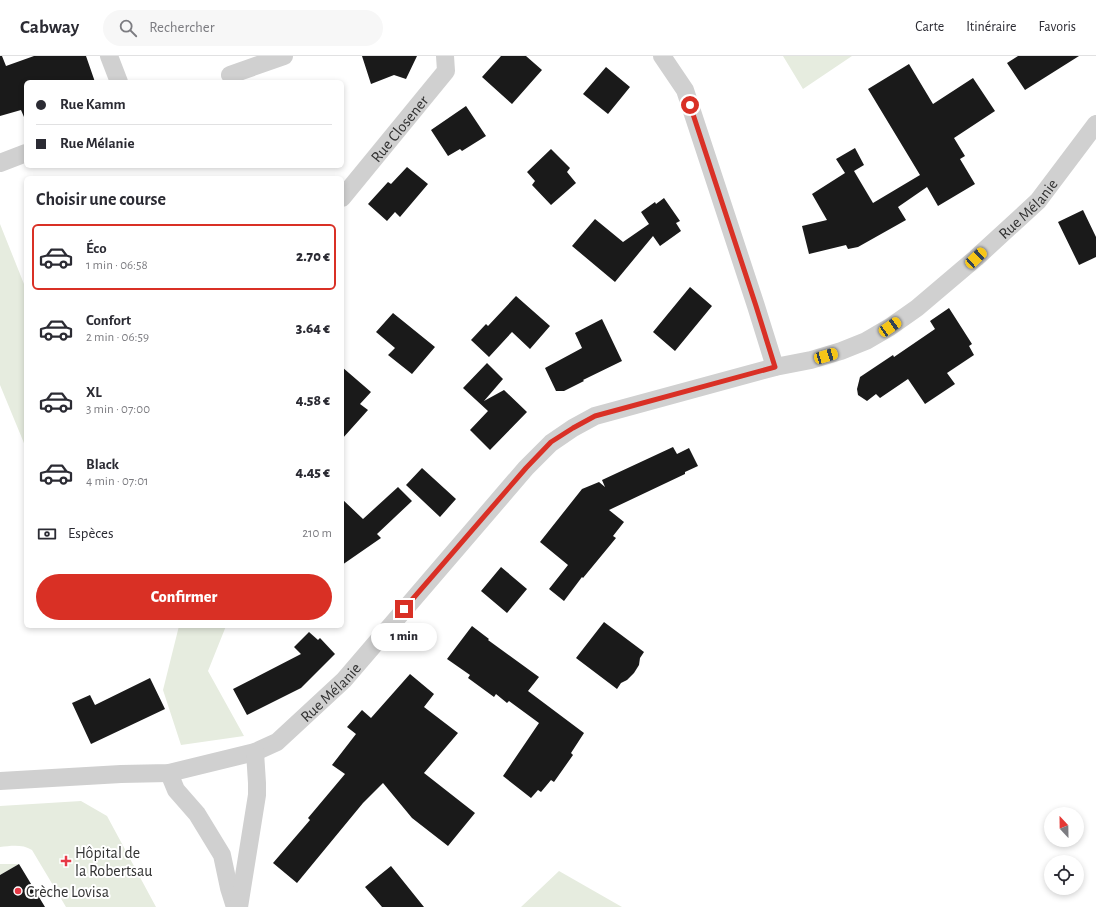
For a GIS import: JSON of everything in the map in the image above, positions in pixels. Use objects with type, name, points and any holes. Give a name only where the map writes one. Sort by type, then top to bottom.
[{"type":"street","points":[[109,56],[118,80]]},
{"type":"street","points":[[230,75],[284,56]]},
{"type":"street","name":"Rue Closener","points":[[344,196],[446,71],[445,56]]},
{"type":"street","points":[[662,56],[685,90],[775,367]]},
{"type":"street","name":"Rue Mélanie","points":[[170,772],[255,752],[277,742],[344,680],[526,468],[551,442],[595,416],[775,367],[811,360],[847,349],[866,341],[890,327],[917,308],[976,258],[1038,201],[1096,124]]},
{"type":"street","points":[[0,163],[24,154]]},
{"type":"street","points":[[239,907],[257,795],[255,752]]},
{"type":"street","points":[[0,781],[170,772],[176,790],[197,814],[222,855],[229,888],[235,907]]},
{"type":"shaded area","points":[[783,56],[852,56],[803,89]]},
{"type":"shaded area","points":[[0,224],[24,284],[24,443],[0,385]]},
{"type":"shaded area","points":[[178,628],[225,628],[208,671],[244,736],[181,745],[163,690]]},
{"type":"shaded area","name":"Hôpital de la Robertsau","points":[[81,801],[107,816],[156,907],[66,907],[32,850],[20,846],[0,847],[0,806]]},
{"type":"shaded area","points":[[0,864],[19,864],[0,875]]},
{"type":"shaded area","points":[[559,871],[622,907],[521,907]]},
{"type":"building","points":[[0,56],[2,56],[6,66],[34,56],[86,56],[94,80],[24,80],[24,117],[21,110],[0,116]]},
{"type":"building","points":[[362,56],[417,56],[406,79],[394,75],[371,84]]},
{"type":"building","points":[[501,56],[526,56],[542,70],[512,104],[482,77]]},
{"type":"building","points":[[1018,56],[1079,56],[1025,90],[1007,63]]},
{"type":"building","points":[[909,64],[933,104],[973,78],[995,111],[954,138],[965,156],[960,159],[975,184],[938,206],[927,187],[898,207],[906,220],[858,247],[848,249],[846,245],[809,254],[802,226],[827,220],[812,194],[845,173],[836,159],[855,148],[864,165],[854,171],[873,203],[920,175],[868,89]]},
{"type":"building","points":[[606,67],[630,87],[608,114],[583,94]]},
{"type":"building","points":[[466,106],[486,136],[462,151],[460,149],[448,156],[431,130]]},
{"type":"building","points":[[551,149],[570,168],[567,172],[576,183],[551,205],[532,185],[535,181],[527,172]]},
{"type":"building","points":[[407,167],[428,184],[400,217],[395,212],[387,221],[368,204],[388,182],[391,184]]},
{"type":"building","points":[[664,198],[680,221],[676,223],[681,231],[660,246],[653,236],[615,282],[572,246],[595,219],[623,242],[649,224],[641,212],[655,202],[656,204]]},
{"type":"building","points":[[1083,210],[1096,237],[1096,257],[1079,265],[1058,222]]},
{"type":"building","points":[[690,287],[712,306],[675,351],[653,332]]},
{"type":"building","points":[[516,296],[550,326],[530,349],[512,332],[489,357],[471,340],[486,324],[488,326]]},
{"type":"building","points":[[949,308],[972,344],[969,346],[974,355],[947,373],[955,384],[925,404],[908,379],[880,398],[876,394],[867,401],[858,395],[857,389],[860,377],[893,355],[894,357],[935,329],[930,321]]},
{"type":"building","points":[[393,313],[435,347],[412,374],[388,355],[395,348],[376,332]]},
{"type":"building","points":[[602,319],[622,361],[564,391],[556,391],[545,368],[582,348],[575,333]]},
{"type":"building","points":[[487,363],[503,379],[484,401],[504,390],[527,412],[490,450],[470,430],[488,411],[463,388]]},
{"type":"building","points":[[344,369],[371,392],[360,404],[368,410],[344,437]]},
{"type":"building","points":[[673,447],[677,454],[689,448],[698,466],[685,472],[685,474],[609,510],[624,522],[613,536],[616,538],[583,578],[582,577],[564,601],[549,589],[568,565],[540,542],[582,489],[599,482],[605,487],[602,480]]},
{"type":"building","points":[[422,468],[456,499],[440,517],[406,485]]},
{"type":"building","points":[[398,487],[412,501],[377,534],[381,538],[344,564],[344,501],[363,519]]},
{"type":"building","points":[[501,567],[527,589],[507,613],[481,591]]},
{"type":"building","points":[[604,622],[644,652],[634,673],[627,680],[621,683],[617,689],[576,658]]},
{"type":"building","points":[[472,626],[489,639],[488,640],[539,677],[528,691],[584,733],[571,753],[573,755],[554,782],[551,780],[541,792],[538,790],[531,798],[503,776],[539,723],[509,701],[507,703],[496,694],[494,697],[468,678],[470,675],[447,659]]},
{"type":"building","points":[[309,632],[318,640],[320,638],[335,654],[301,688],[247,715],[233,689],[301,654],[294,647]]},
{"type":"building","points":[[410,674],[434,694],[424,707],[458,733],[424,773],[475,813],[448,846],[412,818],[383,783],[363,803],[297,883],[273,863],[310,820],[308,818],[345,774],[332,765],[356,734],[347,727],[362,710],[371,718]]},
{"type":"building","points":[[150,678],[165,709],[91,744],[72,703],[90,695],[95,705]]},
{"type":"building","name":"Crèche Lovisa","points":[[19,864],[45,907],[0,907],[0,875]]},
{"type":"building","points":[[391,866],[424,907],[382,907],[365,887]]},
{"type":"place","name":"Hôpital de la Robertsau","points":[[66,861]]},
{"type":"place","name":"Crèche Lovisa","points":[[18,891]]},
{"type":"route","points":[[404,609],[526,468],[551,442],[595,416],[775,367],[690,105]]}]
